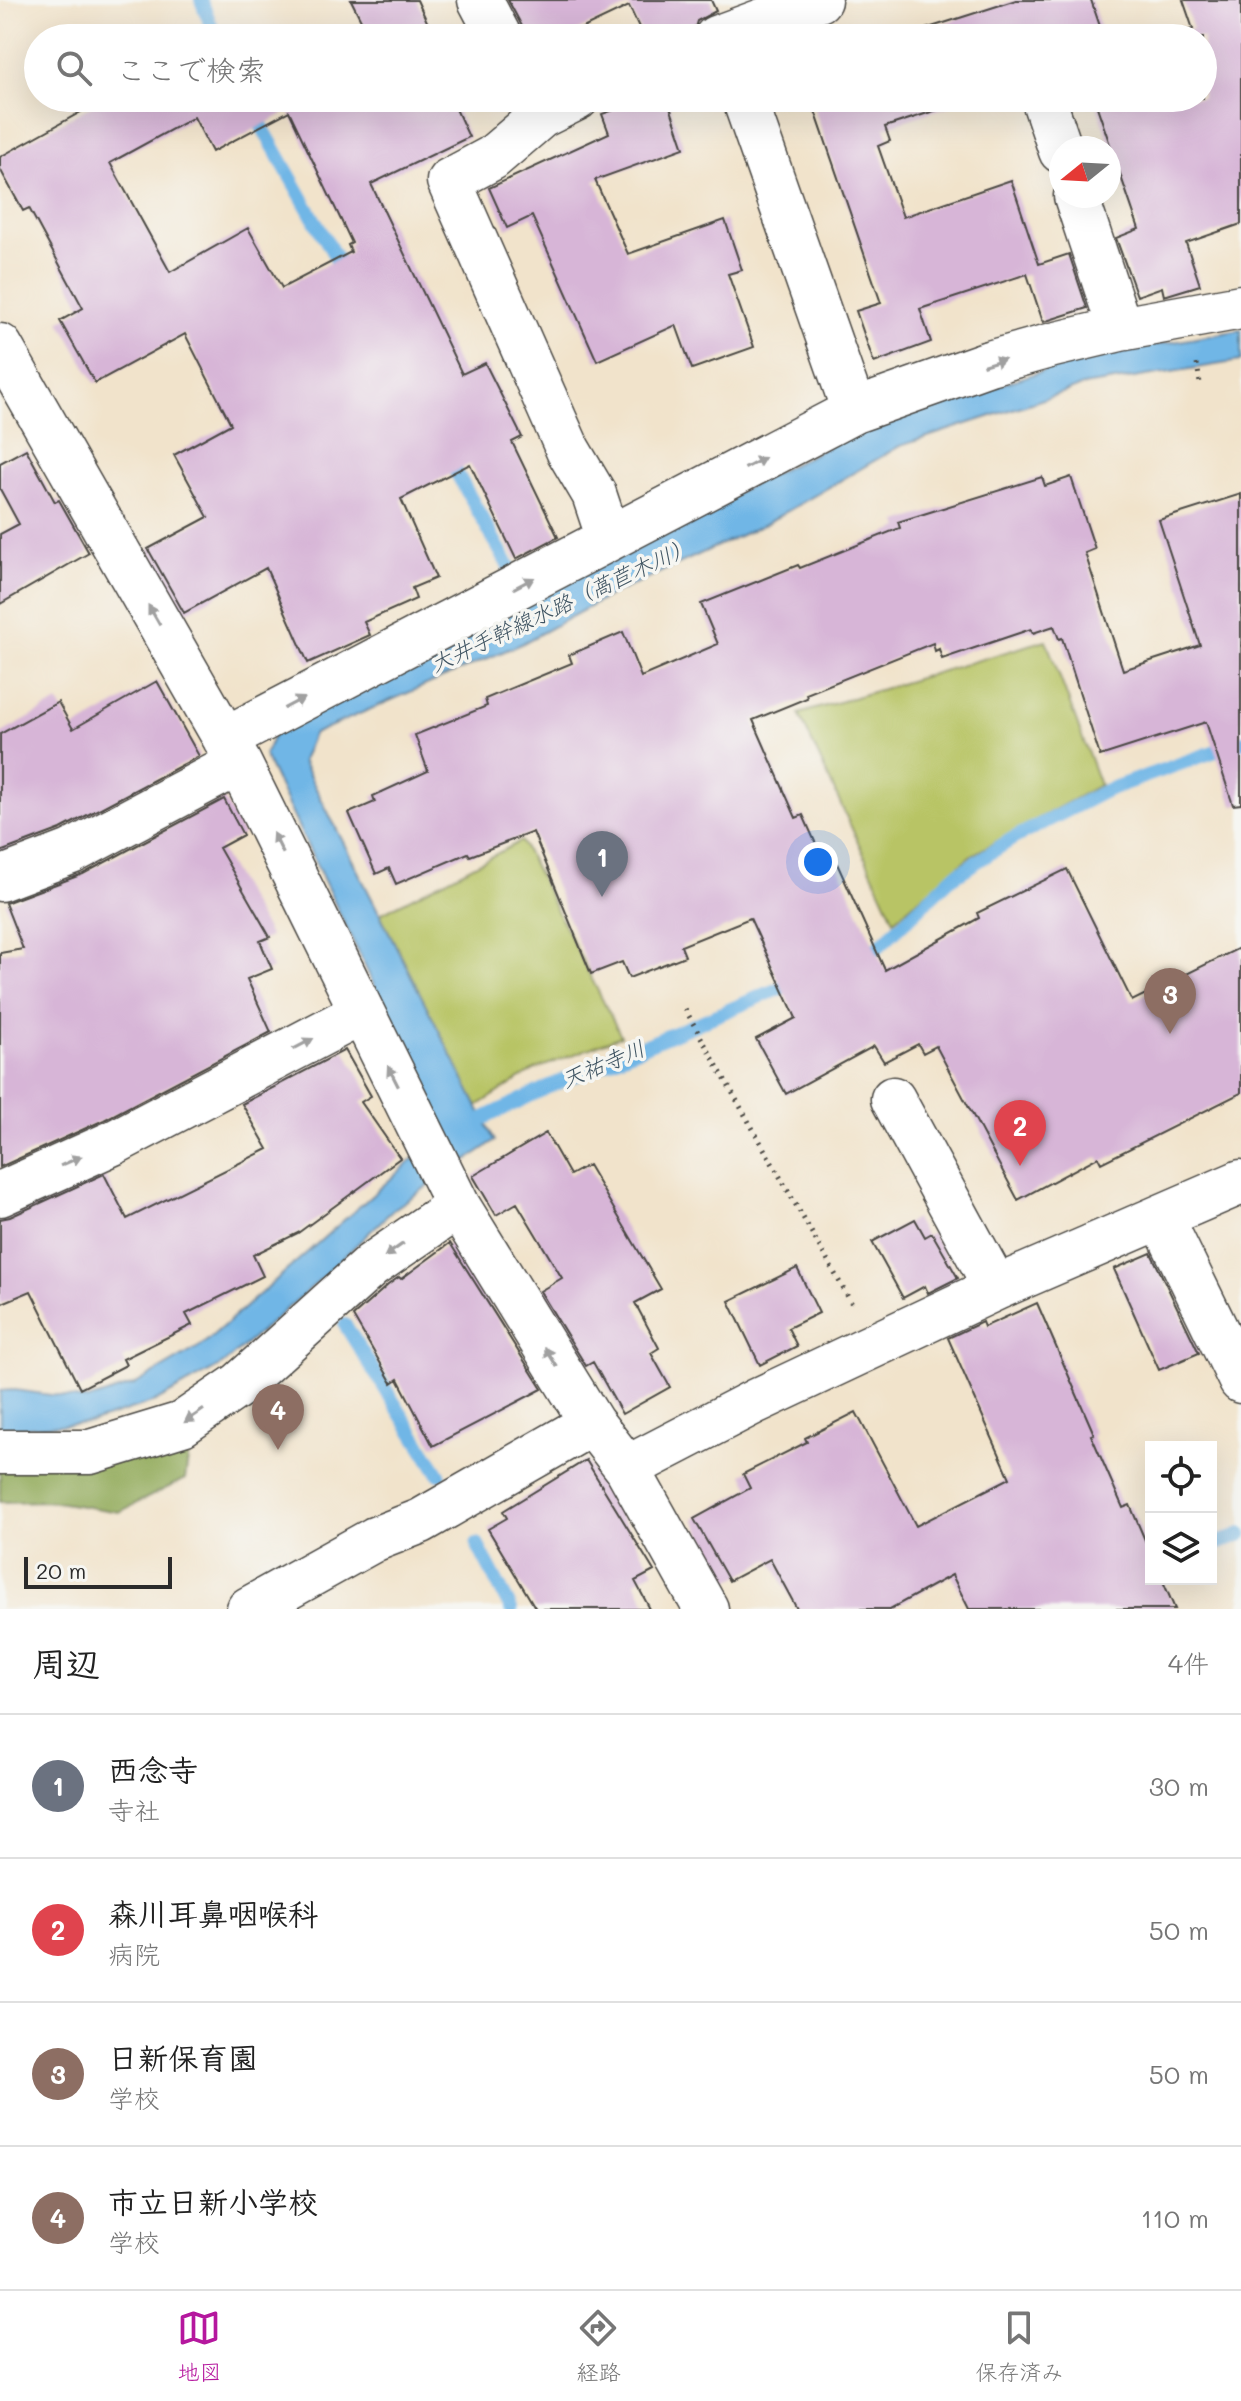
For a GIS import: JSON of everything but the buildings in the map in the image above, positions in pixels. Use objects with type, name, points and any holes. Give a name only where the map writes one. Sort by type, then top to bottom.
[{"type":"street","points":[[480,0],[493,24]]},
{"type":"street","points":[[755,24],[819,0]]},
{"type":"street","points":[[541,112],[492,158],[449,181],[568,450],[594,494],[609,539]]},
{"type":"street","points":[[749,112],[854,411]]},
{"type":"street","points":[[1048,112],[1056,136]]},
{"type":"street","points":[[1080,208],[1120,329]]},
{"type":"street","points":[[0,879],[71,852],[232,751],[609,539],[854,411],[989,363],[1120,329],[1241,307]]},
{"type":"street","points":[[0,346],[232,751],[443,1176],[592,1423],[627,1468],[706,1609]]},
{"type":"street","points":[[0,1194],[115,1142],[361,1013]]},
{"type":"street","points":[[893,1099],[996,1288]]},
{"type":"street","points":[[0,1452],[90,1452],[182,1424],[239,1385],[372,1265],[443,1176]]},
{"type":"street","points":[[627,1468],[756,1401],[996,1288],[1241,1182]]},
{"type":"street","points":[[1161,1217],[1241,1381]]},
{"type":"street","points":[[249,1609],[375,1539],[421,1521],[592,1423]]},
{"type":"path","points":[[685,1009],[876,1345]]},
{"type":"green space","points":[[1046,640],[1100,785],[970,856],[894,920],[799,714]]},
{"type":"green space","points":[[521,841],[621,1036],[534,1070],[477,1106],[380,914]]},
{"type":"green space","points":[[192,1433],[185,1479],[119,1512],[50,1501],[0,1502],[0,1469]]},
{"type":"water","name":"大井手幹線水路（萵苣木川）","points":[[1241,330],[1241,361],[1083,386],[900,446],[765,524],[611,595],[523,643],[313,734],[302,761],[495,1141],[394,1209],[313,1286],[222,1365],[155,1402],[89,1423],[0,1429],[0,1391],[14,1390],[88,1400],[134,1385],[202,1345],[444,1132],[264,755],[280,722],[863,429],[1083,358]]},
{"type":"waterway","points":[[201,0],[210,24]]},
{"type":"waterway","points":[[254,112],[346,276]]},
{"type":"waterway","points":[[446,454],[512,572]]},
{"type":"waterway","name":"天祐寺川","points":[[860,955],[877,948],[950,879],[1012,839],[1107,790],[1241,742]]},
{"type":"waterway","name":"天祐寺川","points":[[468,1126],[548,1087],[797,981]]},
{"type":"waterway","points":[[345,1325],[439,1474]]},
{"type":"waterway","points":[[1217,1544],[1241,1534]]},
{"type":"waterway","points":[[477,1544],[511,1609]]},
{"type":"place","name":"西念寺","points":[[602,897]]},
{"type":"place","name":"日新保育園","points":[[1170,1034]]},
{"type":"place","name":"森川耳鼻咽喉科","points":[[1020,1166]]},
{"type":"place","name":"市立日新小学校","points":[[278,1450]]}]
